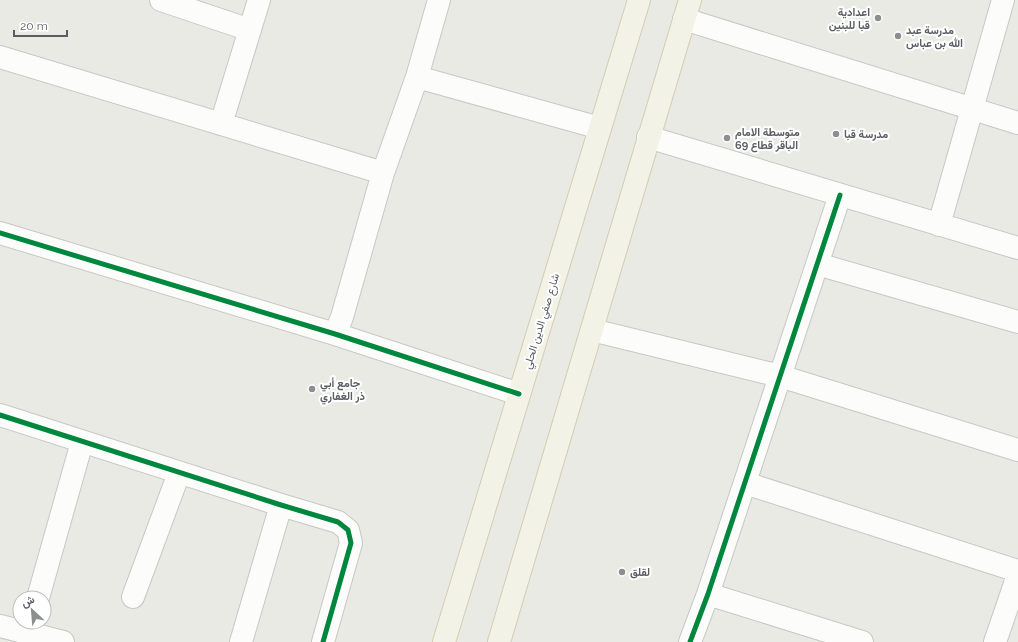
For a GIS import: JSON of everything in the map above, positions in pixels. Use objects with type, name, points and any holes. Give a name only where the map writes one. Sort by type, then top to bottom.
[{"type":"main road","name":"شارع صفي الدين الحلي","points":[[444,642],[639,0]]},
{"type":"main road","points":[[499,642],[687,10]]},
{"type":"street","points":[[161,0],[250,30]]},
{"type":"street","points":[[221,124],[260,0]]},
{"type":"street","points":[[336,334],[383,173],[417,77],[438,0]]},
{"type":"street","points":[[939,225],[1003,0]]},
{"type":"street","points":[[1010,0],[1018,2]]},
{"type":"street","points":[[687,10],[1018,123]]},
{"type":"street","points":[[0,57],[383,173]]},
{"type":"street","points":[[417,77],[600,128]]},
{"type":"street","points":[[648,137],[1018,248]]},
{"type":"street","points":[[690,642],[708,594],[745,484],[840,195]]},
{"type":"street","points":[[0,233],[336,334],[519,394]]},
{"type":"street","points":[[817,264],[1018,322]]},
{"type":"street","points":[[592,330],[780,376],[1018,450]]},
{"type":"street","points":[[0,416],[338,522],[348,530],[351,543],[323,642]]},
{"type":"street","points":[[40,590],[82,442]]},
{"type":"street","points":[[133,598],[179,473]]},
{"type":"street","points":[[745,484],[1018,571]]},
{"type":"street","points":[[241,642],[282,505]]},
{"type":"street","points":[[995,642],[1018,575]]},
{"type":"street","points":[[708,594],[862,642]]},
{"type":"street","points":[[0,626],[12,627]]},
{"type":"street","points":[[34,630],[63,642]]},
{"type":"cycle path","points":[[690,642],[708,594],[840,195]]},
{"type":"cycle path","points":[[0,233],[335,334],[519,394]]},
{"type":"cycle path","points":[[0,415],[338,522],[348,530],[351,543],[323,642]]},
{"type":"place","name":"اعدادية قبا للبنين","points":[[878,18]]},
{"type":"place","name":"مدرسة عبد الله بن عباس","points":[[898,36]]},
{"type":"place","name":"مدرسة قبا","points":[[836,134]]},
{"type":"place","name":"متوسطة الامام الباقر قطاع 69","points":[[727,138]]},
{"type":"place","name":"جامع أبي ذر الغفاري","points":[[312,389]]},
{"type":"place","name":"لقلق","points":[[622,572]]}]
